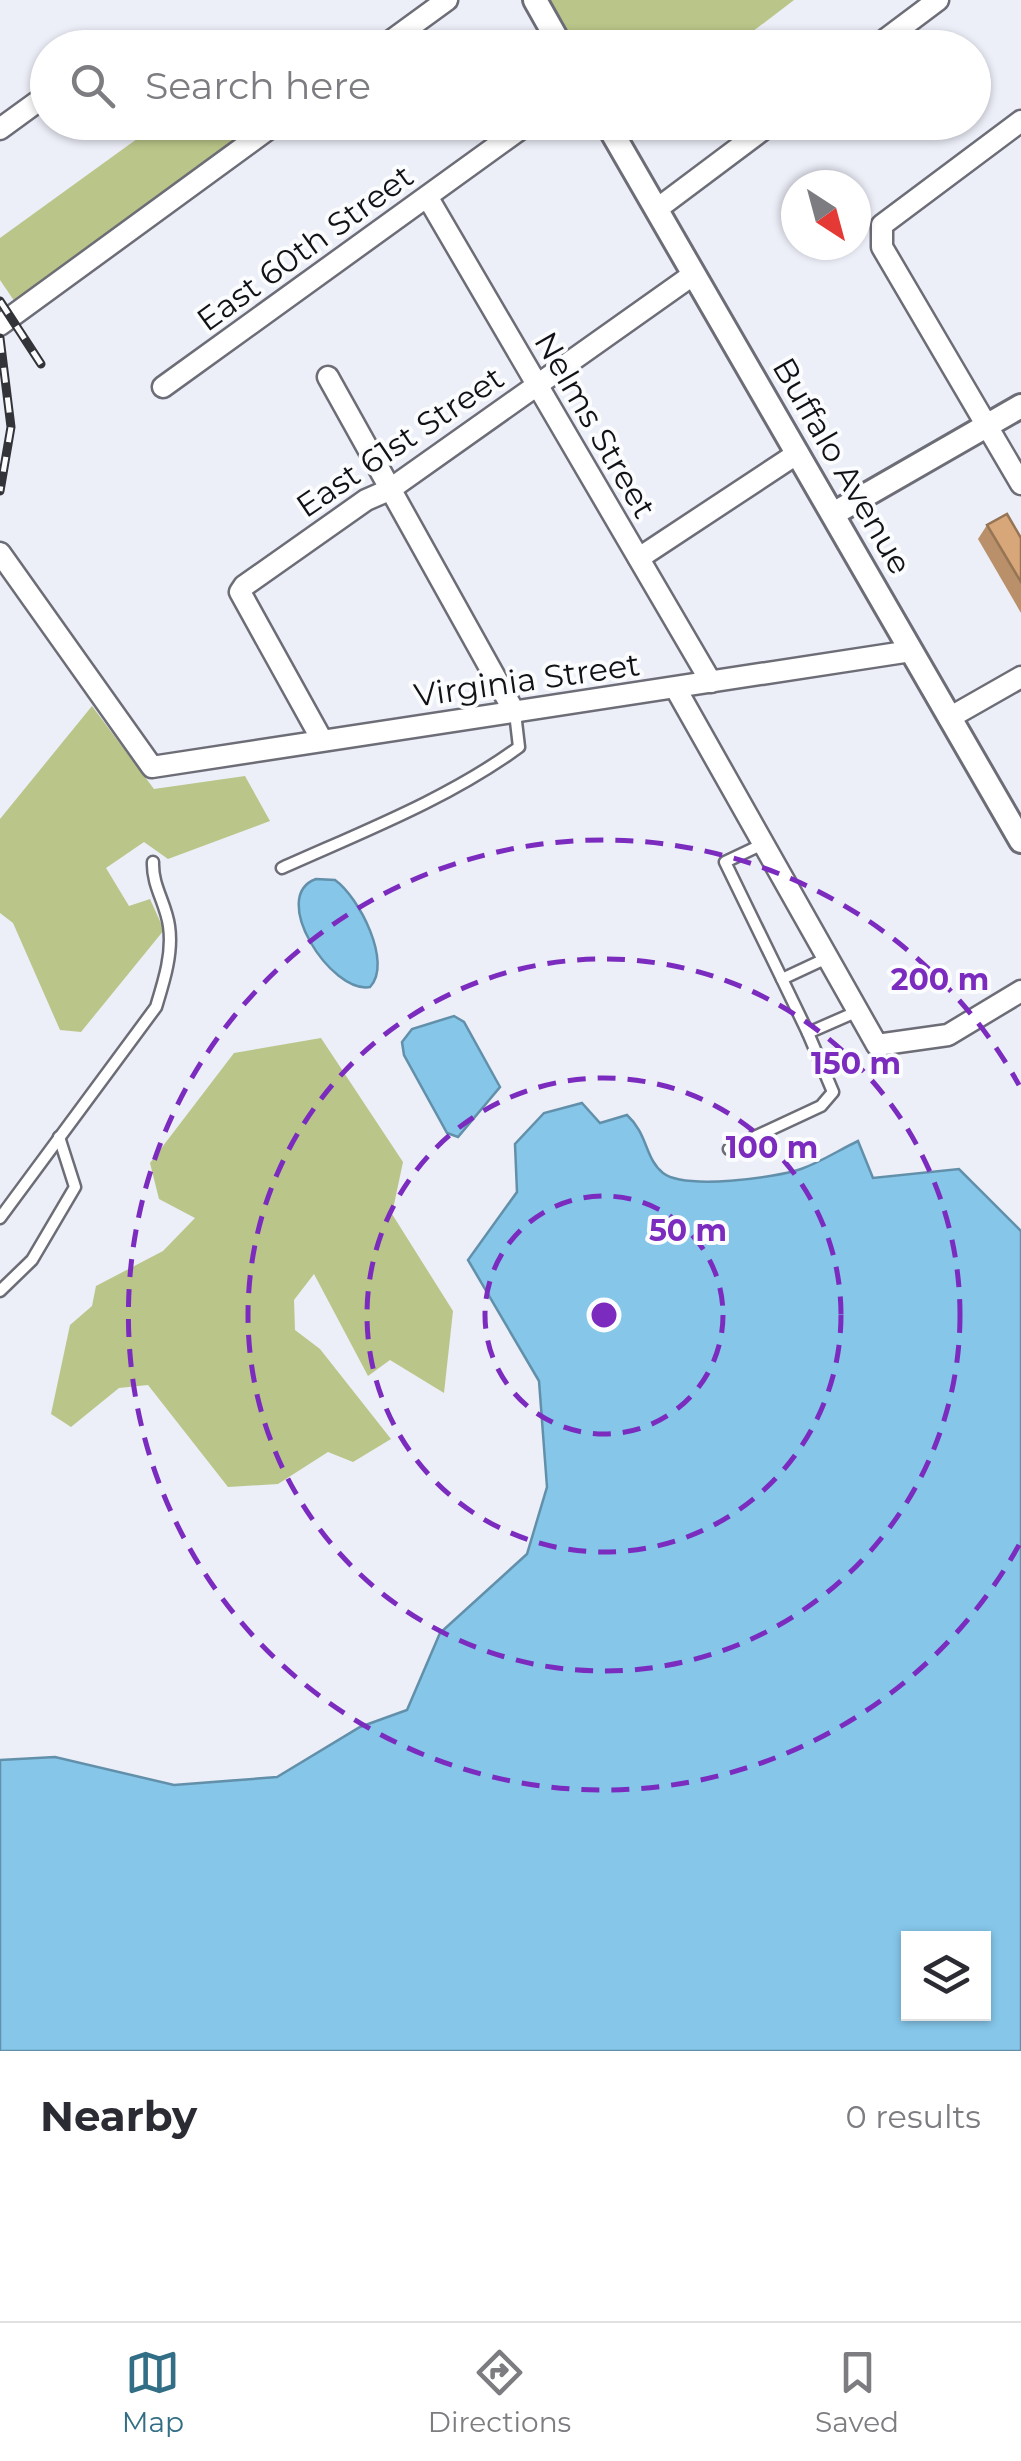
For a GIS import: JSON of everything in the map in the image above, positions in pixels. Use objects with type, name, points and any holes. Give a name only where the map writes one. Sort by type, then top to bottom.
[{"type":"street","points":[[406,30],[447,0]]},
{"type":"street","points":[[535,0],[552,30]]},
{"type":"street","points":[[898,30],[938,0]]},
{"type":"street","points":[[0,129],[30,107]]},
{"type":"street","points":[[1021,121],[882,225],[882,247],[1021,484]]},
{"type":"street","points":[[0,325],[253,140]]},
{"type":"street","name":"East 60th Street","points":[[163,387],[506,140]]},
{"type":"street","name":"Buffalo Avenue","points":[[616,140],[948,718],[1011,806],[1021,841]]},
{"type":"street","points":[[656,210],[749,140]]},
{"type":"street","name":"Nelms Street","points":[[428,198],[710,682]]},
{"type":"street","name":"East 61st Street","points":[[322,740],[240,592],[366,500],[389,490],[694,274]]},
{"type":"street","points":[[328,377],[514,713]]},
{"type":"street","points":[[833,514],[1021,406]]},
{"type":"street","points":[[639,558],[798,453]]},
{"type":"street","name":"Virginia Street","points":[[4,568],[152,767],[911,651]]},
{"type":"street","points":[[948,718],[1021,677]]},
{"type":"street","points":[[676,688],[877,1046],[948,1035],[1021,991]]},
{"type":"lane","points":[[282,868],[440,795],[500,761],[519,747],[514,713]]},
{"type":"lane","points":[[729,1149],[821,1106],[833,1092],[725,862],[763,844]]},
{"type":"lane","points":[[0,1218],[156,1007],[168,970],[170,926],[152,877],[154,862]]},
{"type":"lane","points":[[782,979],[830,963]]},
{"type":"lane","points":[[808,1032],[856,1012]]},
{"type":"lane","points":[[0,1291],[32,1260],[75,1187],[59,1138]]},
{"type":"green space","points":[[545,0],[794,0],[755,30],[563,30]]},
{"type":"green space","points":[[135,140],[243,140],[17,305],[0,280],[0,238]]},
{"type":"green space","points":[[92,706],[154,789],[245,776],[270,821],[168,859],[144,842],[106,868],[129,906],[150,899],[164,930],[81,1032],[60,1030],[13,923],[0,913],[0,819]]},
{"type":"green space","points":[[321,1038],[403,1162],[392,1214],[453,1311],[444,1393],[390,1360],[368,1376],[314,1274],[294,1300],[295,1330],[320,1349],[391,1439],[353,1462],[328,1452],[278,1484],[228,1487],[148,1385],[119,1388],[71,1427],[51,1414],[70,1325],[92,1306],[96,1286],[163,1251],[195,1218],[159,1199],[150,1163],[234,1053]]},
{"type":"water","points":[[316,879],[335,880],[363,915],[378,963],[370,987],[355,985],[338,975],[310,942],[299,904],[303,889]]},
{"type":"water","points":[[454,1016],[464,1022],[500,1087],[458,1137],[447,1133],[404,1055],[402,1042],[412,1029]]},
{"type":"water","points":[[582,1103],[600,1123],[627,1115],[657,1167],[674,1178],[690,1181],[752,1179],[789,1172],[858,1141],[873,1178],[959,1169],[1021,1231],[1021,2051],[0,2051],[0,1760],[55,1757],[174,1785],[277,1777],[360,1727],[407,1710],[440,1633],[527,1554],[547,1487],[539,1381],[468,1260],[517,1192],[515,1144],[544,1113]]},
{"type":"building","points":[[1007,514],[1021,538],[1021,582],[987,525]]},
{"type":"railway","points":[[0,301],[41,364]]},
{"type":"railway","points":[[0,338],[11,427],[0,491]]}]
